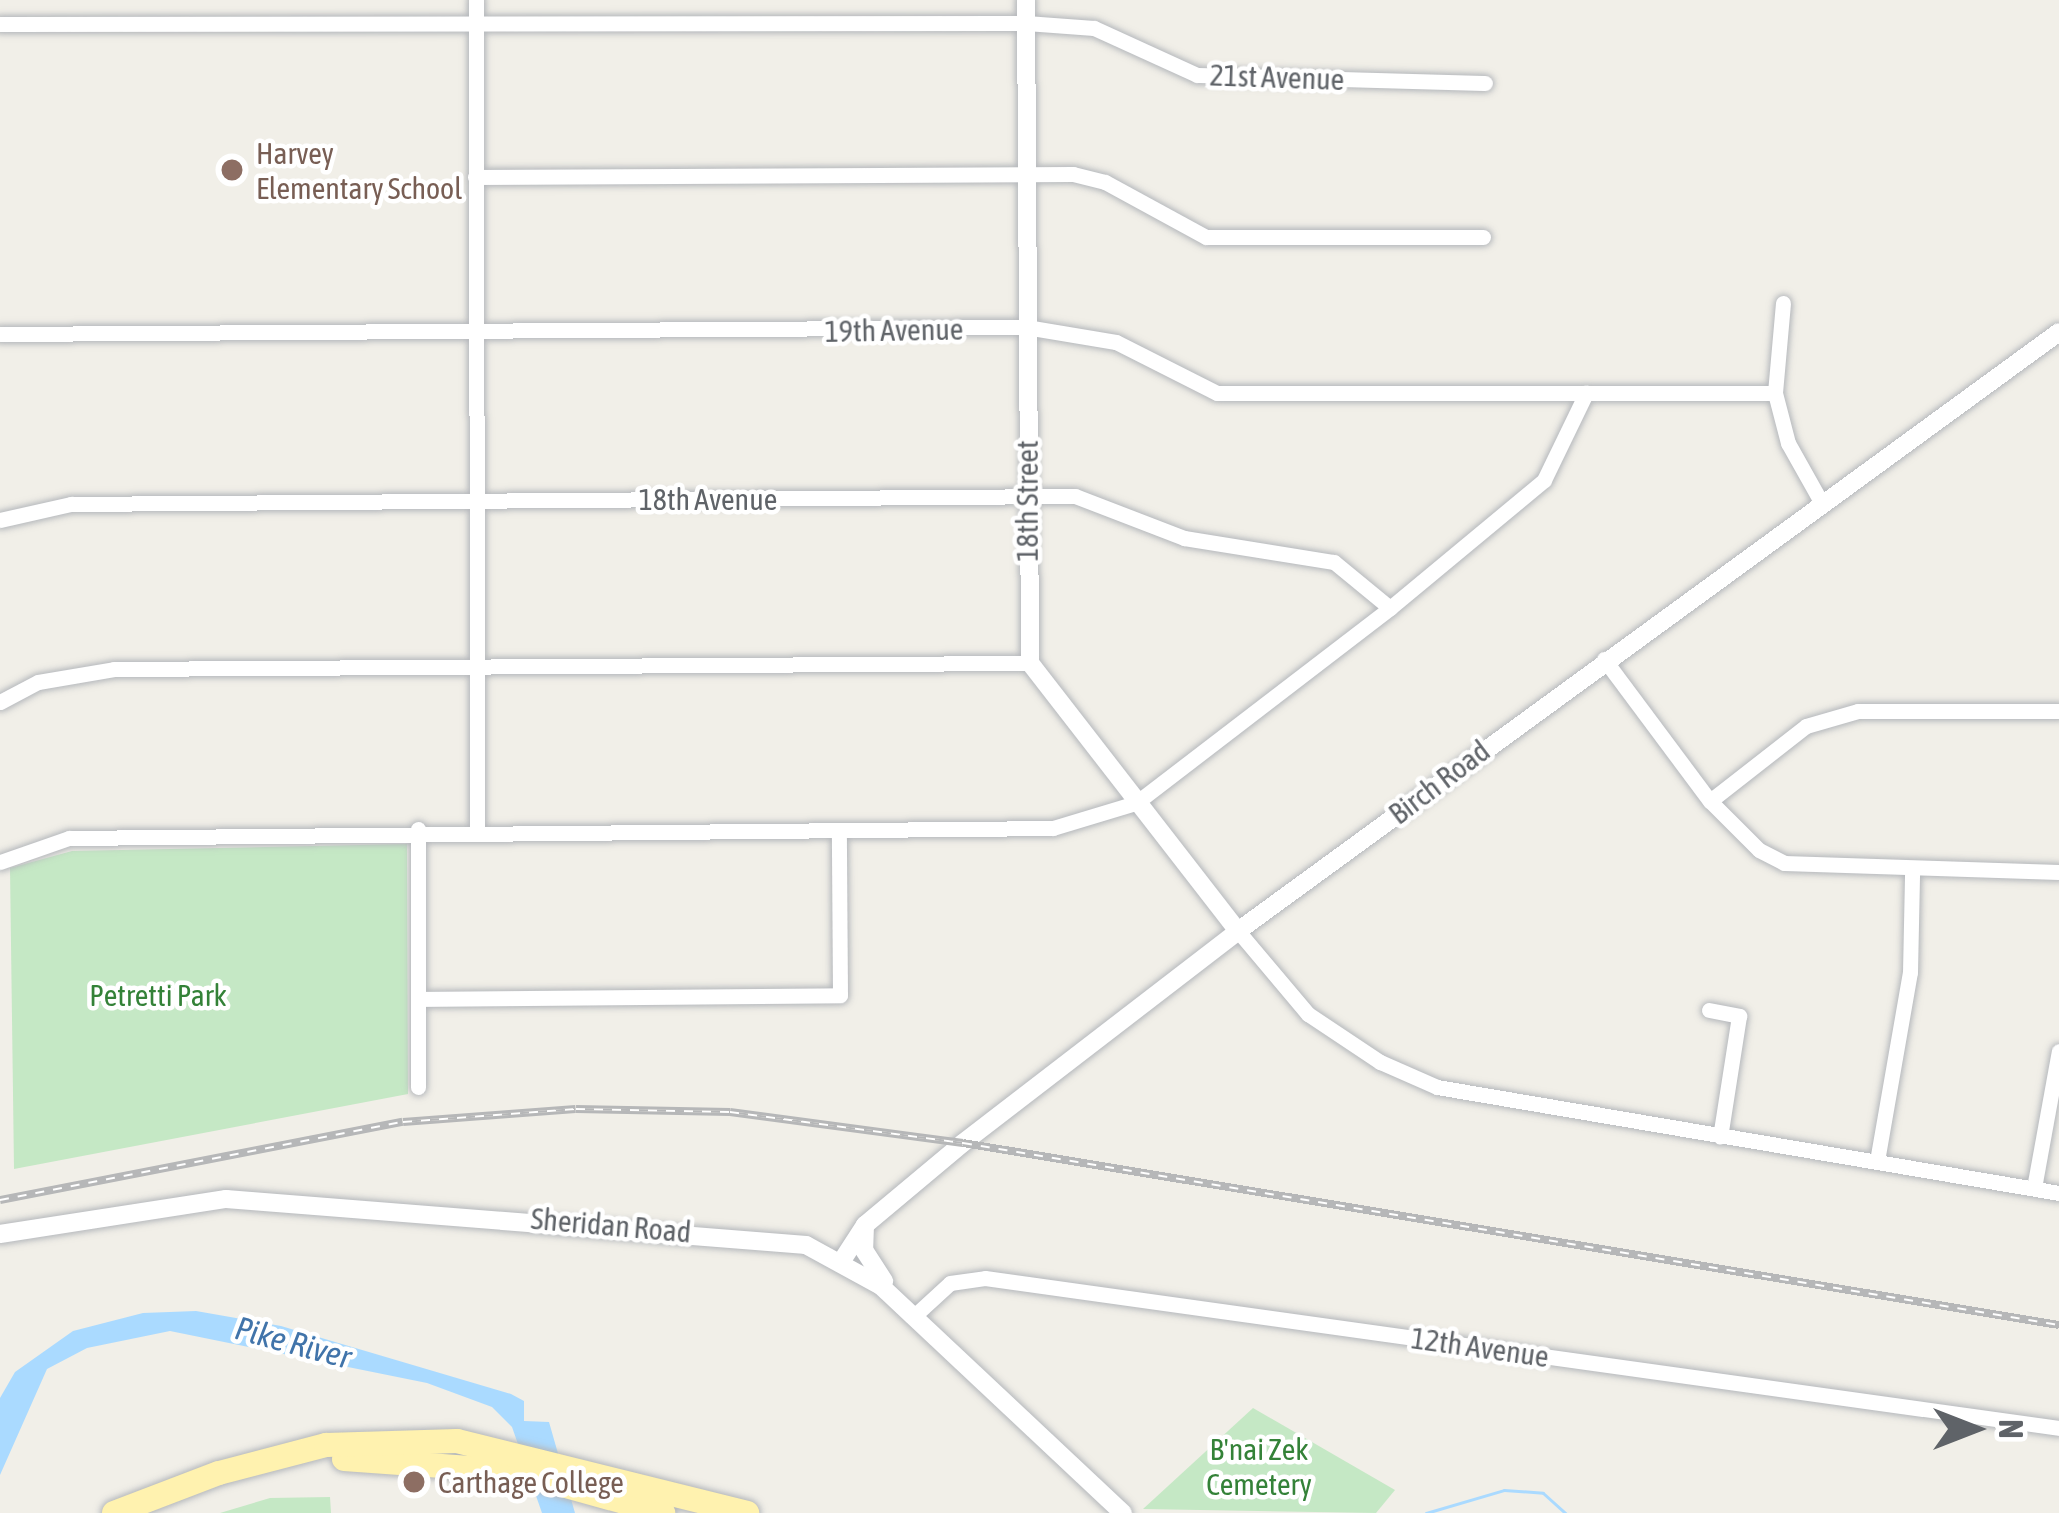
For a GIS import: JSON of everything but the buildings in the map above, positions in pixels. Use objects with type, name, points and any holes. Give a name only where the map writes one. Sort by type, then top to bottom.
[{"type":"main road","points":[[114,1513],[219,1473],[294,1458],[326,1445],[374,1442],[507,1459],[747,1513]]},
{"type":"main road","points":[[583,1478],[662,1513]]},
{"type":"street","points":[[476,0],[477,829]]},
{"type":"street","name":"18th Street","points":[[1026,0],[1030,663]]},
{"type":"street","name":"21st Avenue","points":[[0,25],[1026,23],[1094,28],[1197,75],[1485,82]]},
{"type":"street","points":[[475,177],[1026,172],[1105,182],[1206,237],[1483,237]]},
{"type":"street","points":[[1783,303],[1775,393],[1788,443],[1820,500]]},
{"type":"street","name":"19th Avenue","points":[[0,334],[1026,327],[1116,341],[1217,393],[1775,393]]},
{"type":"street","name":"Birch Road","points":[[843,1259],[865,1225],[1238,932],[1820,500],[2059,332]]},
{"type":"street","points":[[0,862],[69,838],[418,829],[839,836],[1053,828],[1136,803],[1390,608],[1544,479],[1586,393]]},
{"type":"street","name":"18th Avenue","points":[[0,520],[71,504],[1075,496],[1184,538],[1306,552],[1354,573],[1390,608]]},
{"type":"street","points":[[1604,659],[1710,801],[1759,850],[1784,863],[1912,873],[2059,872]]},
{"type":"street","points":[[0,702],[38,682],[114,669],[1030,663],[1238,932],[1308,1014],[1402,1072],[1463,1095],[2059,1192]]},
{"type":"street","points":[[1710,801],[1806,726],[1858,711],[2059,710]]},
{"type":"street","points":[[418,829],[418,1087]]},
{"type":"street","points":[[419,999],[841,995],[839,836]]},
{"type":"street","points":[[1876,1161],[1910,972],[1912,873]]},
{"type":"street","points":[[1708,1010],[1739,1016],[1720,1137]]},
{"type":"street","points":[[2034,1188],[2056,1058]]},
{"type":"street","name":"Sheridan Road","points":[[0,1234],[226,1199],[762,1239],[843,1259],[891,1296],[1123,1513]]},
{"type":"street","points":[[865,1225],[864,1250],[891,1296]]},
{"type":"street","name":"12th Avenue","points":[[913,1317],[950,1283],[985,1278],[2059,1428]]},
{"type":"green space","name":"Petretti Park","points":[[407,844],[408,1094],[14,1169],[10,868],[72,851]]},
{"type":"green space","name":"B'nai Zek Cemetery","points":[[1253,1408],[1395,1490],[1376,1513],[1143,1509]]},
{"type":"green space","points":[[330,1497],[331,1513],[220,1513],[270,1498]]},
{"type":"water","points":[[196,1311],[281,1326],[511,1394],[524,1401],[524,1421],[549,1422],[575,1513],[542,1513],[512,1427],[492,1407],[427,1383],[170,1331],[87,1348],[47,1369],[0,1475],[0,1398],[15,1372],[73,1331],[143,1313]]},
{"type":"waterway","name":"Pike River","points":[[1426,1513],[1504,1490],[1543,1493],[1565,1513]]},
{"type":"railway","points":[[0,1200],[403,1122],[576,1109],[730,1112],[963,1143],[2059,1325]]},
{"type":"place","name":"Harvey Elementary School","points":[[232,170]]},
{"type":"place","name":"Carthage College","points":[[414,1482]]}]
